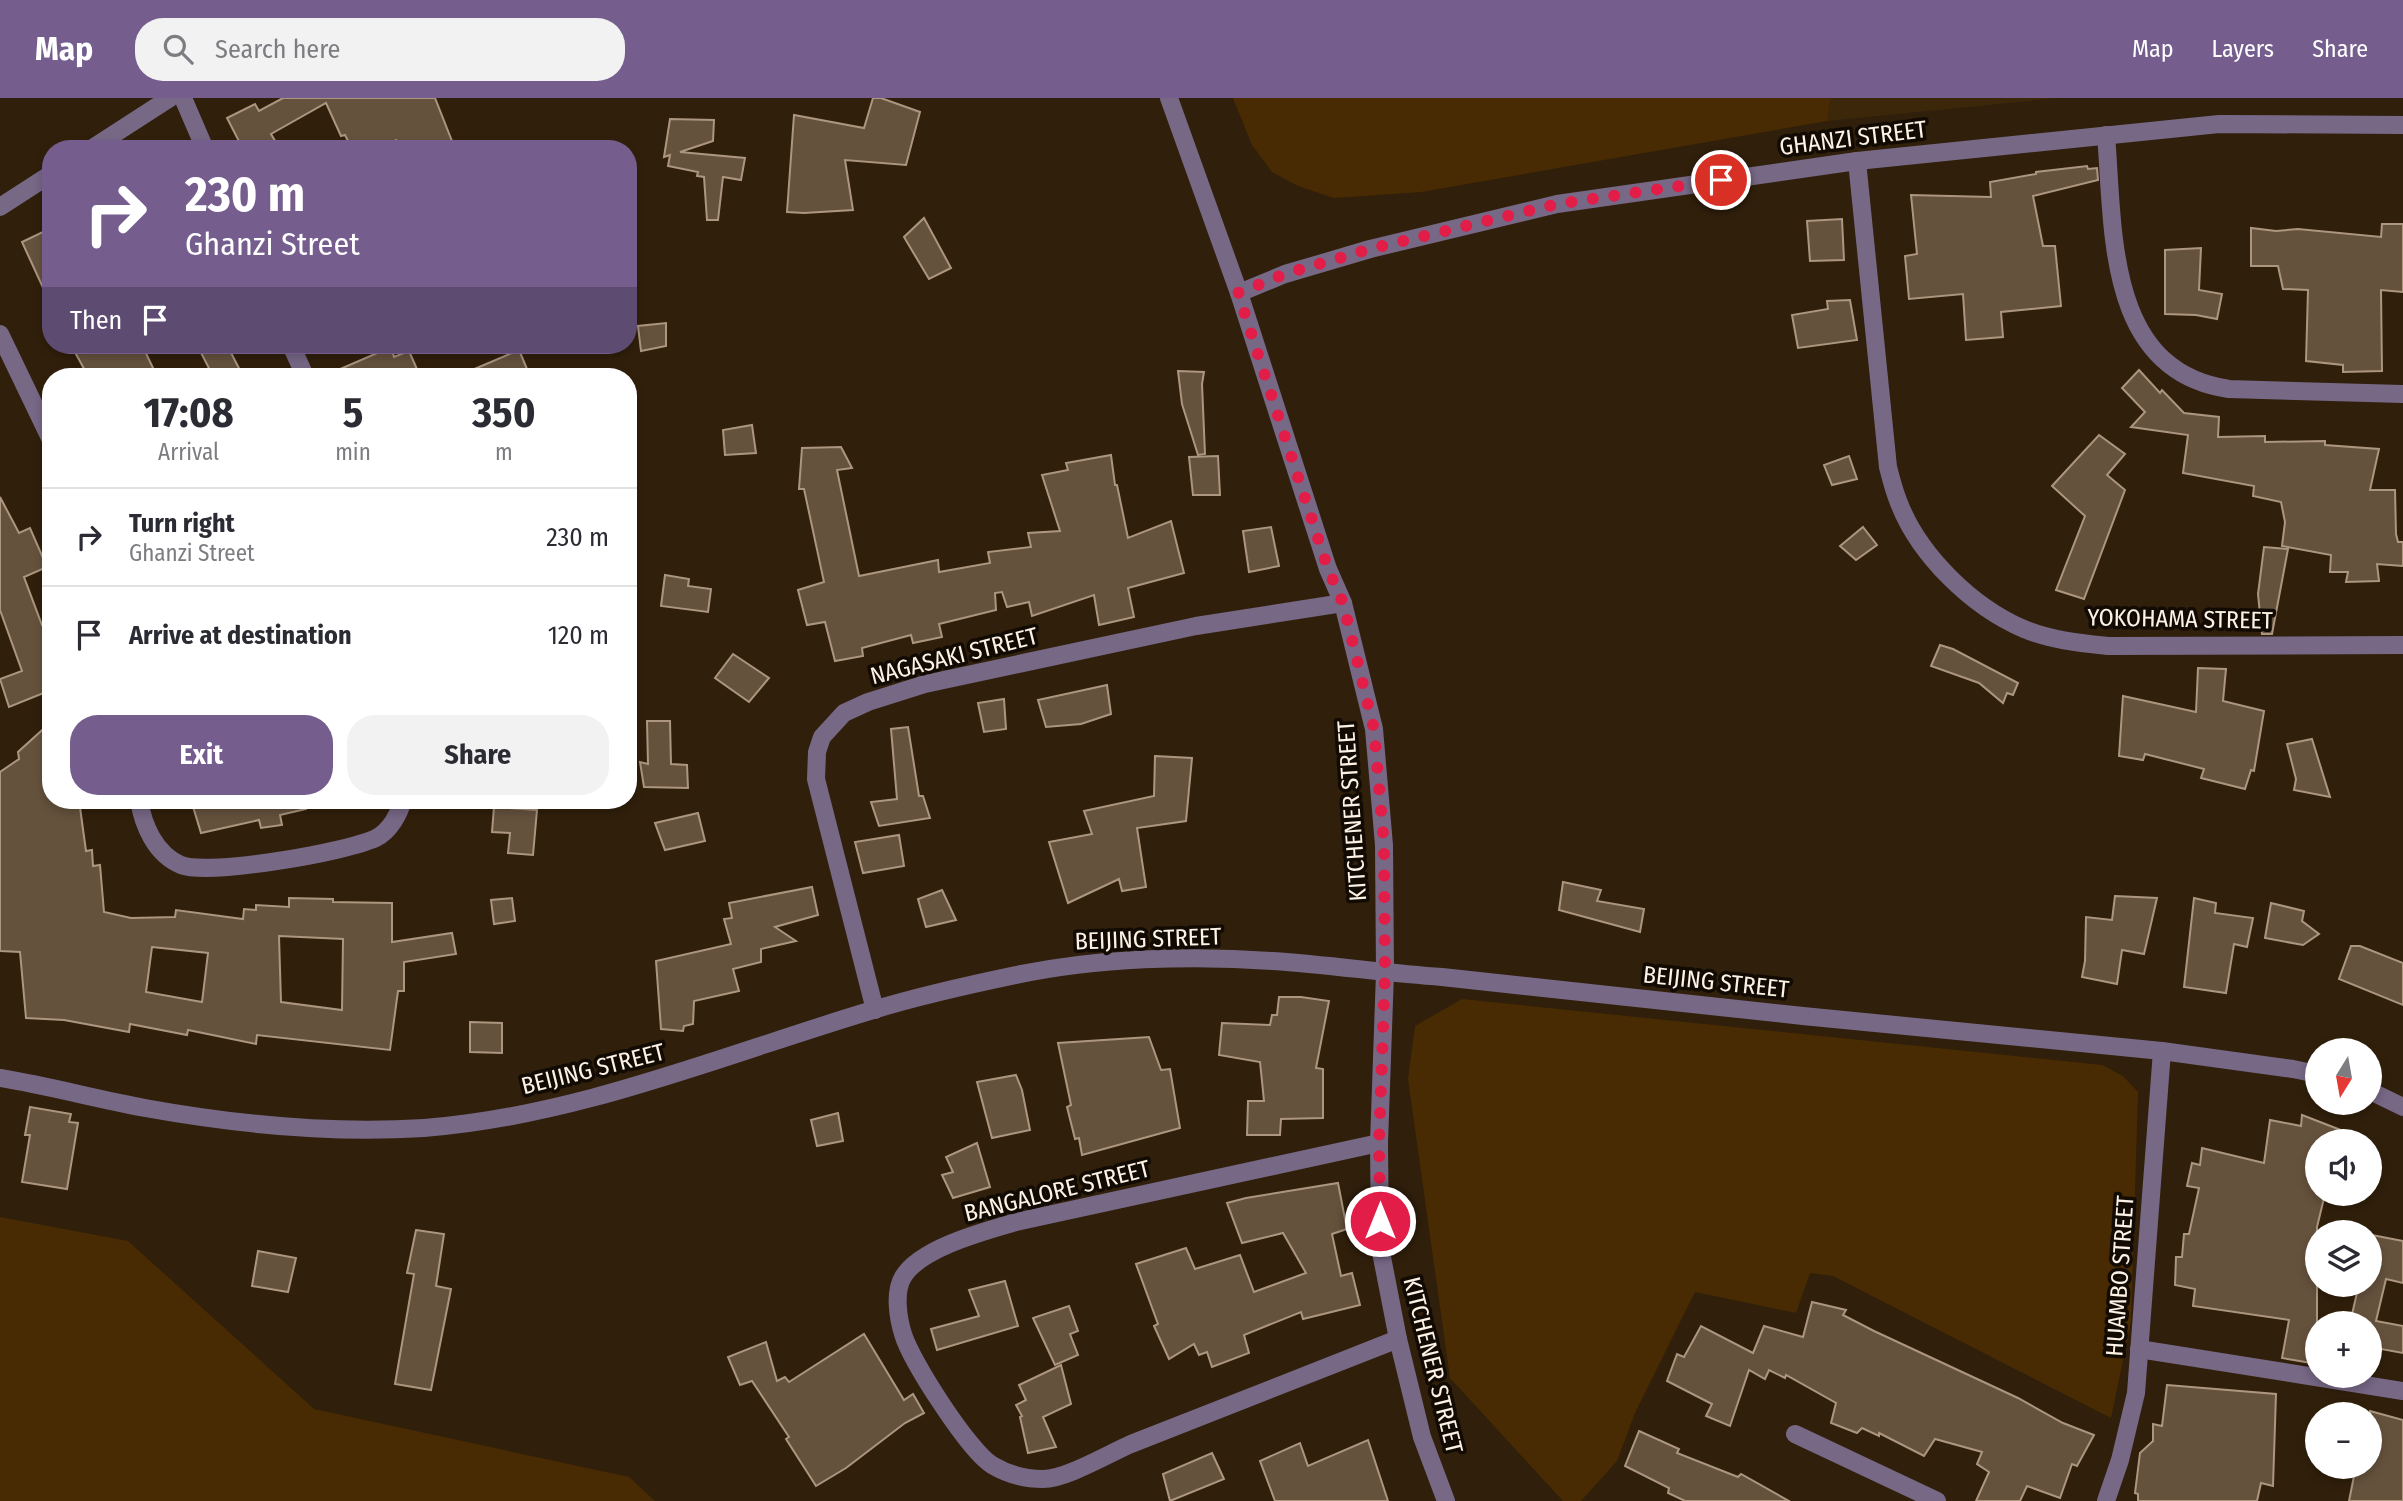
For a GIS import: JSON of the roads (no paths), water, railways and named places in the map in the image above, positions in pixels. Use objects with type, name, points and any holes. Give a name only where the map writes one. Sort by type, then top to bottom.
[{"type":"street","points":[[105,140],[170,98]]},
{"type":"street","points":[[183,98],[201,140]]},
{"type":"street","name":"KITCHENER STREET","points":[[1169,98],[1238,293],[1328,569],[1343,603],[1374,729],[1384,845],[1385,973],[1379,1143],[1380,1247],[1398,1339],[1422,1437],[1446,1501]]},
{"type":"street","name":"GHANZI STREET","points":[[1238,293],[1285,274],[1370,249],[1557,204],[1857,160],[2219,124],[2403,125]]},
{"type":"street","points":[[2106,135],[2118,271],[2133,318],[2162,357],[2175,368],[2217,388],[2403,394]]},
{"type":"street","name":"YOKOHAMA STREET","points":[[1857,160],[1888,467],[1899,505],[1916,534],[1966,594],[2027,631],[2074,643],[2108,646],[2403,645]]},
{"type":"street","points":[[0,207],[42,180]]},
{"type":"street","points":[[0,334],[42,421]]},
{"type":"street","name":"NAGASAKI STREET","points":[[875,1010],[816,779],[817,752],[822,737],[844,713],[868,702],[925,684],[1196,626],[1343,603]]},
{"type":"street","points":[[141,809],[151,837],[162,852],[182,865],[211,869],[330,853],[378,837],[400,809]]},
{"type":"street","name":"BEIJING STREET","points":[[0,1078],[143,1107],[230,1121],[364,1129],[423,1128],[482,1121],[609,1094],[875,1010],[1028,973],[1129,961],[1271,960],[2162,1051],[2305,1072]]},
{"type":"street","name":"HUAMBO STREET","points":[[2106,1501],[2120,1460],[2136,1393],[2162,1051]]},
{"type":"street","points":[[2382,1097],[2403,1107]]},
{"type":"street","name":"BANGALORE STREET","points":[[1379,1143],[1016,1222],[970,1235],[940,1248],[907,1270],[900,1285],[899,1307],[904,1337],[917,1364],[965,1436],[990,1464],[1015,1475],[1044,1479],[1398,1339]]},
{"type":"street","points":[[2140,1349],[2403,1391]]},
{"type":"street","points":[[1795,1434],[1937,1501]]}]
